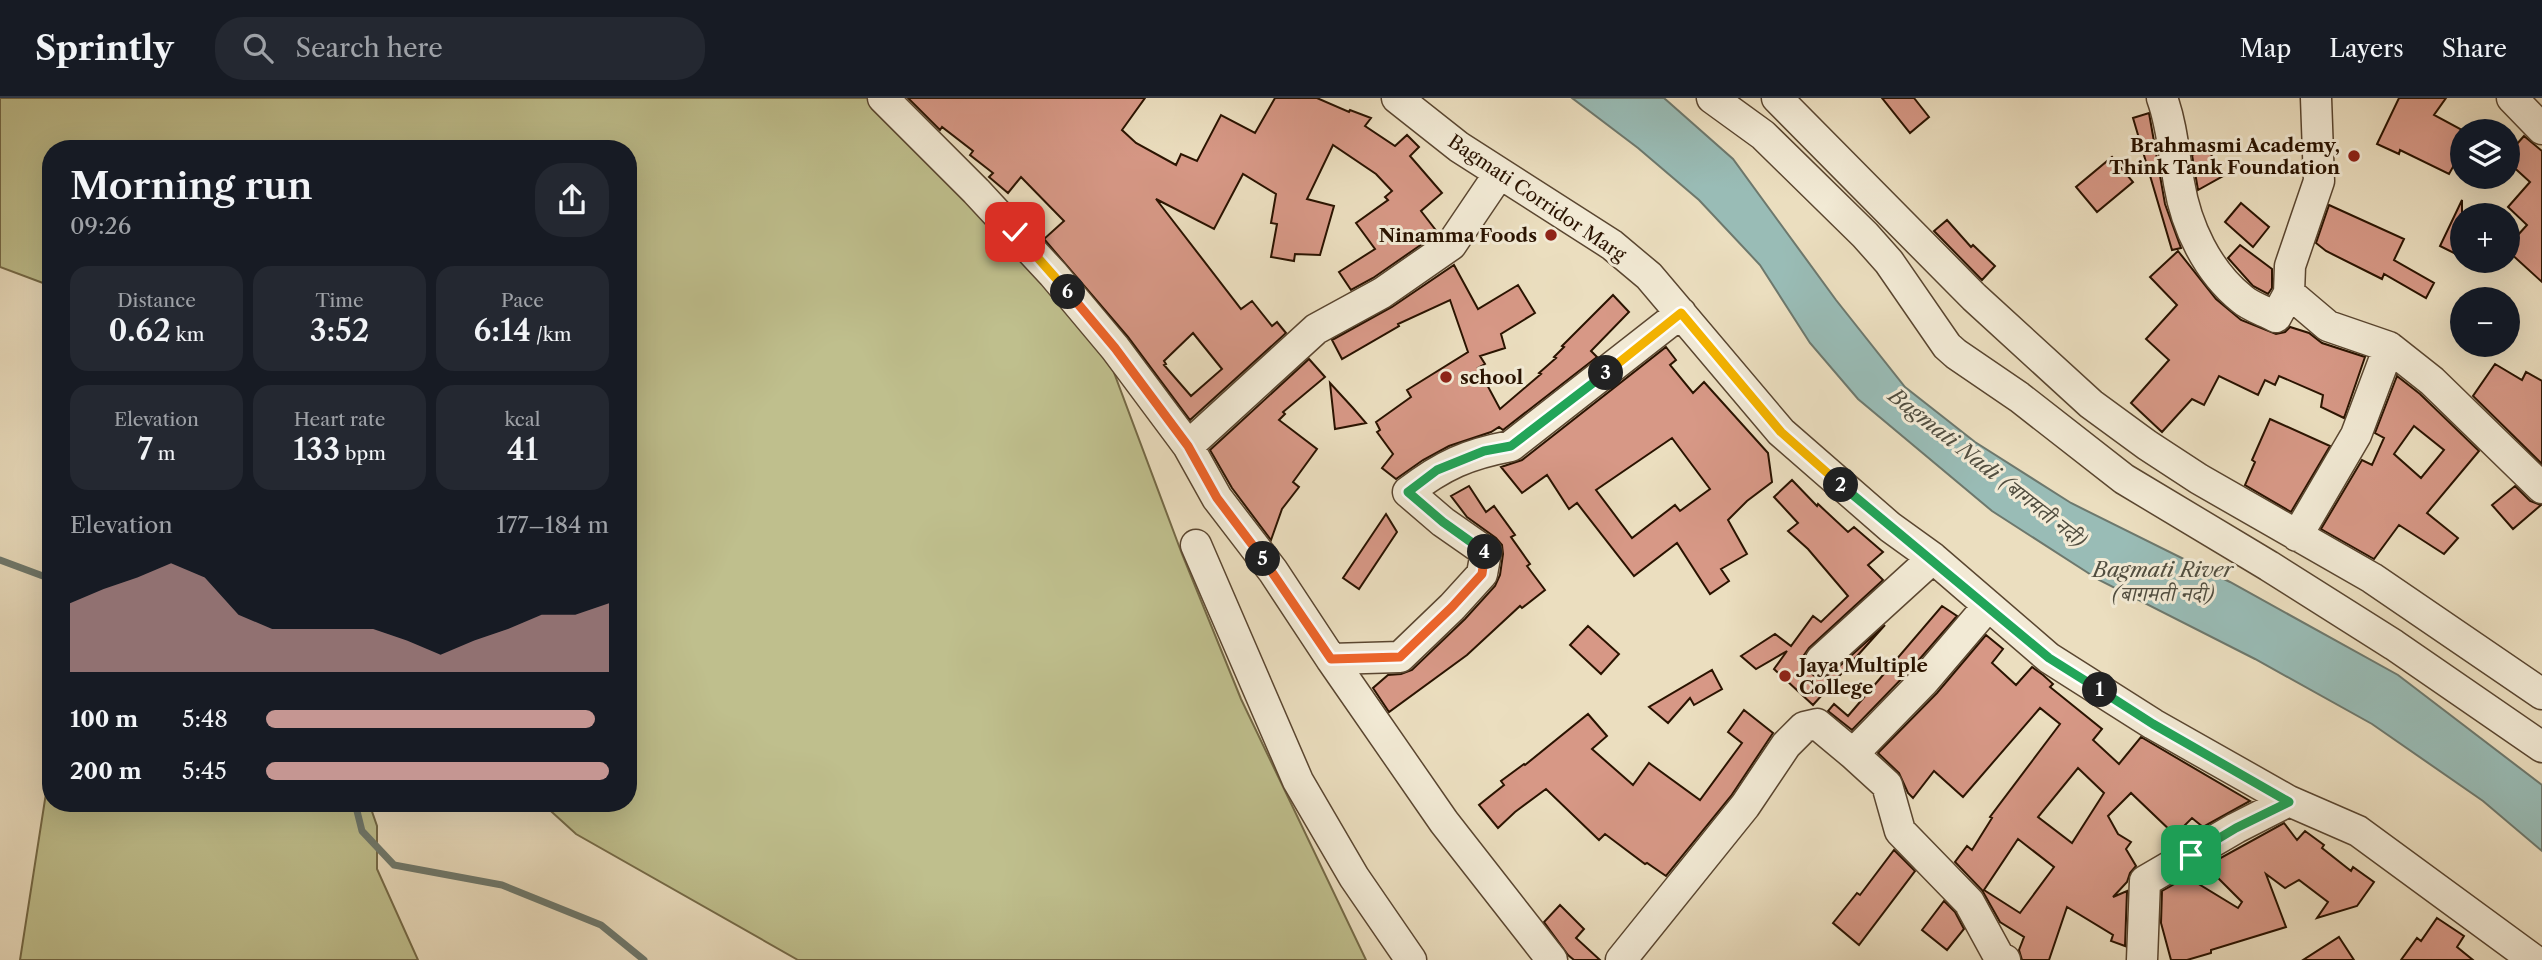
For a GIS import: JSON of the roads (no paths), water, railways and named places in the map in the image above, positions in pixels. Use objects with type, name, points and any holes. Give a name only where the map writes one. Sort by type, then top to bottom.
[{"type":"street","name":"Bagmati Corridor Marg","points":[[1397,98],[1459,146],[1612,246],[1649,276],[1781,432],[1890,527],[1933,558],[2049,658],[2153,724],[2289,802],[2358,831],[2534,960]]},
{"type":"street","points":[[1712,98],[1745,107],[1763,135],[1878,249],[1956,354],[2020,397],[2124,479],[2394,645],[2542,747]]},
{"type":"street","points":[[1777,98],[2026,346],[2091,404],[2147,445],[2213,487],[2372,578],[2542,694]]},
{"type":"street","points":[[2162,98],[2167,112],[2179,188],[2189,224],[2212,267],[2243,300],[2276,317],[2289,293],[2290,266],[2319,180],[2316,98]]},
{"type":"street","points":[[2512,98],[2542,129]]},
{"type":"street","points":[[886,99],[1053,274],[1115,348],[1188,446],[1217,498],[1273,571],[1444,822],[1552,960]]},
{"type":"street","points":[[1188,446],[1316,329],[1382,293],[1451,245],[1499,174]]},
{"type":"street","points":[[1878,249],[1905,226]]},
{"type":"street","points":[[2289,293],[2328,326],[2389,347],[2432,382],[2542,488]]},
{"type":"street","points":[[1331,659],[1400,657],[1482,574],[1486,552],[1443,522],[1408,492],[1437,470],[1484,451],[1511,446],[1681,313]]},
{"type":"street","points":[[2284,575],[2356,435],[2389,347]]},
{"type":"street","points":[[2192,521],[2213,487]]},
{"type":"street","points":[[1196,545],[1298,781],[1354,877],[1411,960]]},
{"type":"street","points":[[1821,660],[1933,558]]},
{"type":"street","points":[[1853,754],[1924,681],[1988,606]]},
{"type":"street","points":[[1621,960],[1720,838],[1786,745],[1804,727],[1817,723],[1888,785],[1900,831],[1969,902],[1999,957],[2006,960]]},
{"type":"street","points":[[2142,960],[2145,881],[2236,828],[2289,802]]},
{"type":"water","name":"Bagmati River (बागमती नदी)","points":[[1572,98],[1664,98],[1733,159],[1836,300],[1905,387],[1975,442],[2071,503],[2230,582],[2398,675],[2542,785],[2542,851],[2483,801],[2372,724],[2255,659],[2099,580],[1992,511],[1858,399],[1810,343],[1760,265],[1699,200],[1638,148]]},
{"type":"waterway","points":[[0,560],[42,576]]},
{"type":"waterway","points":[[357,812],[362,831],[394,865],[502,885],[601,925],[644,960]]},
{"type":"place","name":"Brahmasmi Academy, Think Tank Foundation","points":[[2354,156]]},
{"type":"place","name":"Ninamma Foods","points":[[1551,235]]},
{"type":"place","name":"school","points":[[1446,377]]},
{"type":"place","name":"Jaya Multiple College","points":[[1785,676]]},
{"type":"water label","name":"Bagmati Nadi (बागमती नदी)","points":[[1988,468]]}]
